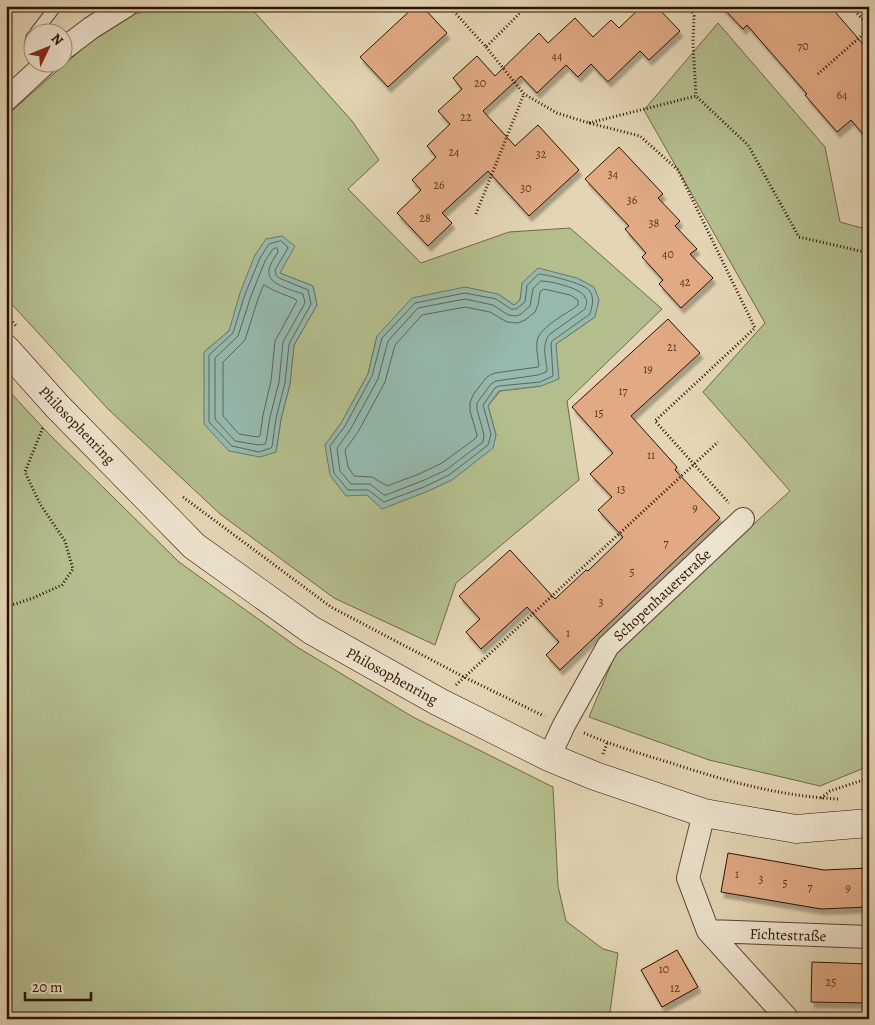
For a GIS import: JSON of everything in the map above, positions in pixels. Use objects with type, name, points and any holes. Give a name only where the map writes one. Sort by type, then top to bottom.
[{"type":"street","points":[[72,42],[126,6]]},
{"type":"street","points":[[6,100],[36,72]]},
{"type":"street","name":"Philosophenring","points":[[11,338],[57,406],[194,546],[311,630],[439,702],[549,757],[595,776],[704,813],[796,829],[869,823]]},
{"type":"street","name":"Schopenhauerstraße","points":[[549,757],[564,725],[608,646],[743,519]]},
{"type":"street","points":[[704,813],[688,878],[708,932],[788,1019]]},
{"type":"street","name":"Fichtestraße","points":[[708,932],[869,937]]},
{"type":"lane","points":[[44,22],[56,6]]},
{"type":"path","points":[[449,6],[486,46],[524,94],[557,113],[640,136],[678,170],[756,328],[655,421],[743,519]]},
{"type":"path","points":[[486,46],[527,6],[531,6]]},
{"type":"path","points":[[688,6],[694,16],[693,43],[696,96],[748,145],[799,238],[869,253]]},
{"type":"path","points":[[818,74],[869,28],[850,6]]},
{"type":"path","points":[[476,214],[524,94]]},
{"type":"path","points":[[589,123],[696,96]]},
{"type":"path","points":[[6,314],[11,338]]},
{"type":"path","points":[[6,612],[12,606],[62,585],[73,569],[65,541],[40,504],[25,472],[44,426]]},
{"type":"path","points":[[439,702],[718,442]]},
{"type":"path","points":[[183,496],[331,606],[464,677],[564,725],[607,743],[754,788],[840,799]]},
{"type":"path","points":[[821,798],[830,791],[869,778]]},
{"type":"green space","points":[[162,6],[249,6],[352,121],[379,160],[348,189],[421,263],[509,232],[570,228],[662,309],[567,401],[579,480],[456,583],[435,645],[334,598],[220,514],[108,409],[6,298],[6,116],[56,72],[72,72],[72,58],[115,20]],"holes":[[[279,273],[313,286],[317,305],[294,345],[290,384],[281,419],[276,452],[204,352],[229,331]],[[523,283],[595,317],[556,344],[541,386],[500,391],[488,406],[496,435],[382,508],[367,495],[325,445],[341,424],[368,374],[377,336],[498,294],[514,305],[520,300]]]},
{"type":"green space","points":[[718,23],[825,147],[840,222],[869,230],[869,766],[820,786],[709,760],[589,717],[618,648],[790,491],[703,392],[765,323],[644,110]]},
{"type":"green space","points":[[6,388],[48,433],[179,562],[297,647],[413,717],[553,787],[558,886],[566,921],[603,949],[618,953],[609,1019],[6,1019]]},
{"type":"water","points":[[282,236],[295,246],[280,273],[313,286],[317,305],[294,345],[290,384],[281,419],[276,452],[260,457],[229,451],[204,424],[204,352],[229,331],[240,293],[255,255],[266,239]]},
{"type":"water","points":[[538,268],[577,278],[594,287],[599,300],[595,317],[556,344],[559,379],[541,386],[499,391],[488,406],[496,435],[493,448],[452,480],[382,509],[367,495],[346,496],[330,475],[325,445],[341,423],[368,374],[377,336],[412,298],[465,287],[498,294],[514,305],[520,300],[522,283]]},
{"type":"building","points":[[415,6],[422,6],[447,33],[388,87],[360,57]]},
{"type":"building","points":[[642,6],[656,6],[680,31],[649,60],[640,51],[608,82],[591,64],[578,77],[566,65],[537,93],[521,76],[483,111],[515,146],[538,125],[579,170],[529,216],[488,171],[442,213],[452,223],[428,246],[397,213],[421,190],[412,180],[436,157],[427,146],[450,124],[438,111],[462,89],[453,78],[477,56],[495,76],[539,33],[548,43],[575,18],[593,37],[611,20],[619,28]]},
{"type":"building","points":[[721,6],[830,6],[869,51],[869,141],[851,120],[837,132],[805,95],[807,94],[747,25],[743,29]]},
{"type":"building","points":[[619,147],[663,194],[658,198],[680,221],[675,226],[697,249],[690,254],[713,278],[681,308],[659,284],[663,280],[642,257],[646,253],[625,229],[629,226],[585,179]]},
{"type":"building","points":[[668,319],[700,353],[631,416],[677,467],[675,470],[720,518],[560,670],[546,655],[559,642],[527,607],[481,649],[466,632],[480,619],[459,596],[510,550],[555,599],[586,570],[588,571],[623,537],[598,510],[612,497],[590,474],[613,453],[572,407]]},
{"type":"building","points":[[728,853],[824,870],[869,868],[869,907],[821,909],[721,892]]},
{"type":"building","points":[[677,950],[698,987],[662,1007],[641,970]]},
{"type":"building","points":[[812,962],[869,964],[869,1003],[811,1002]]}]
